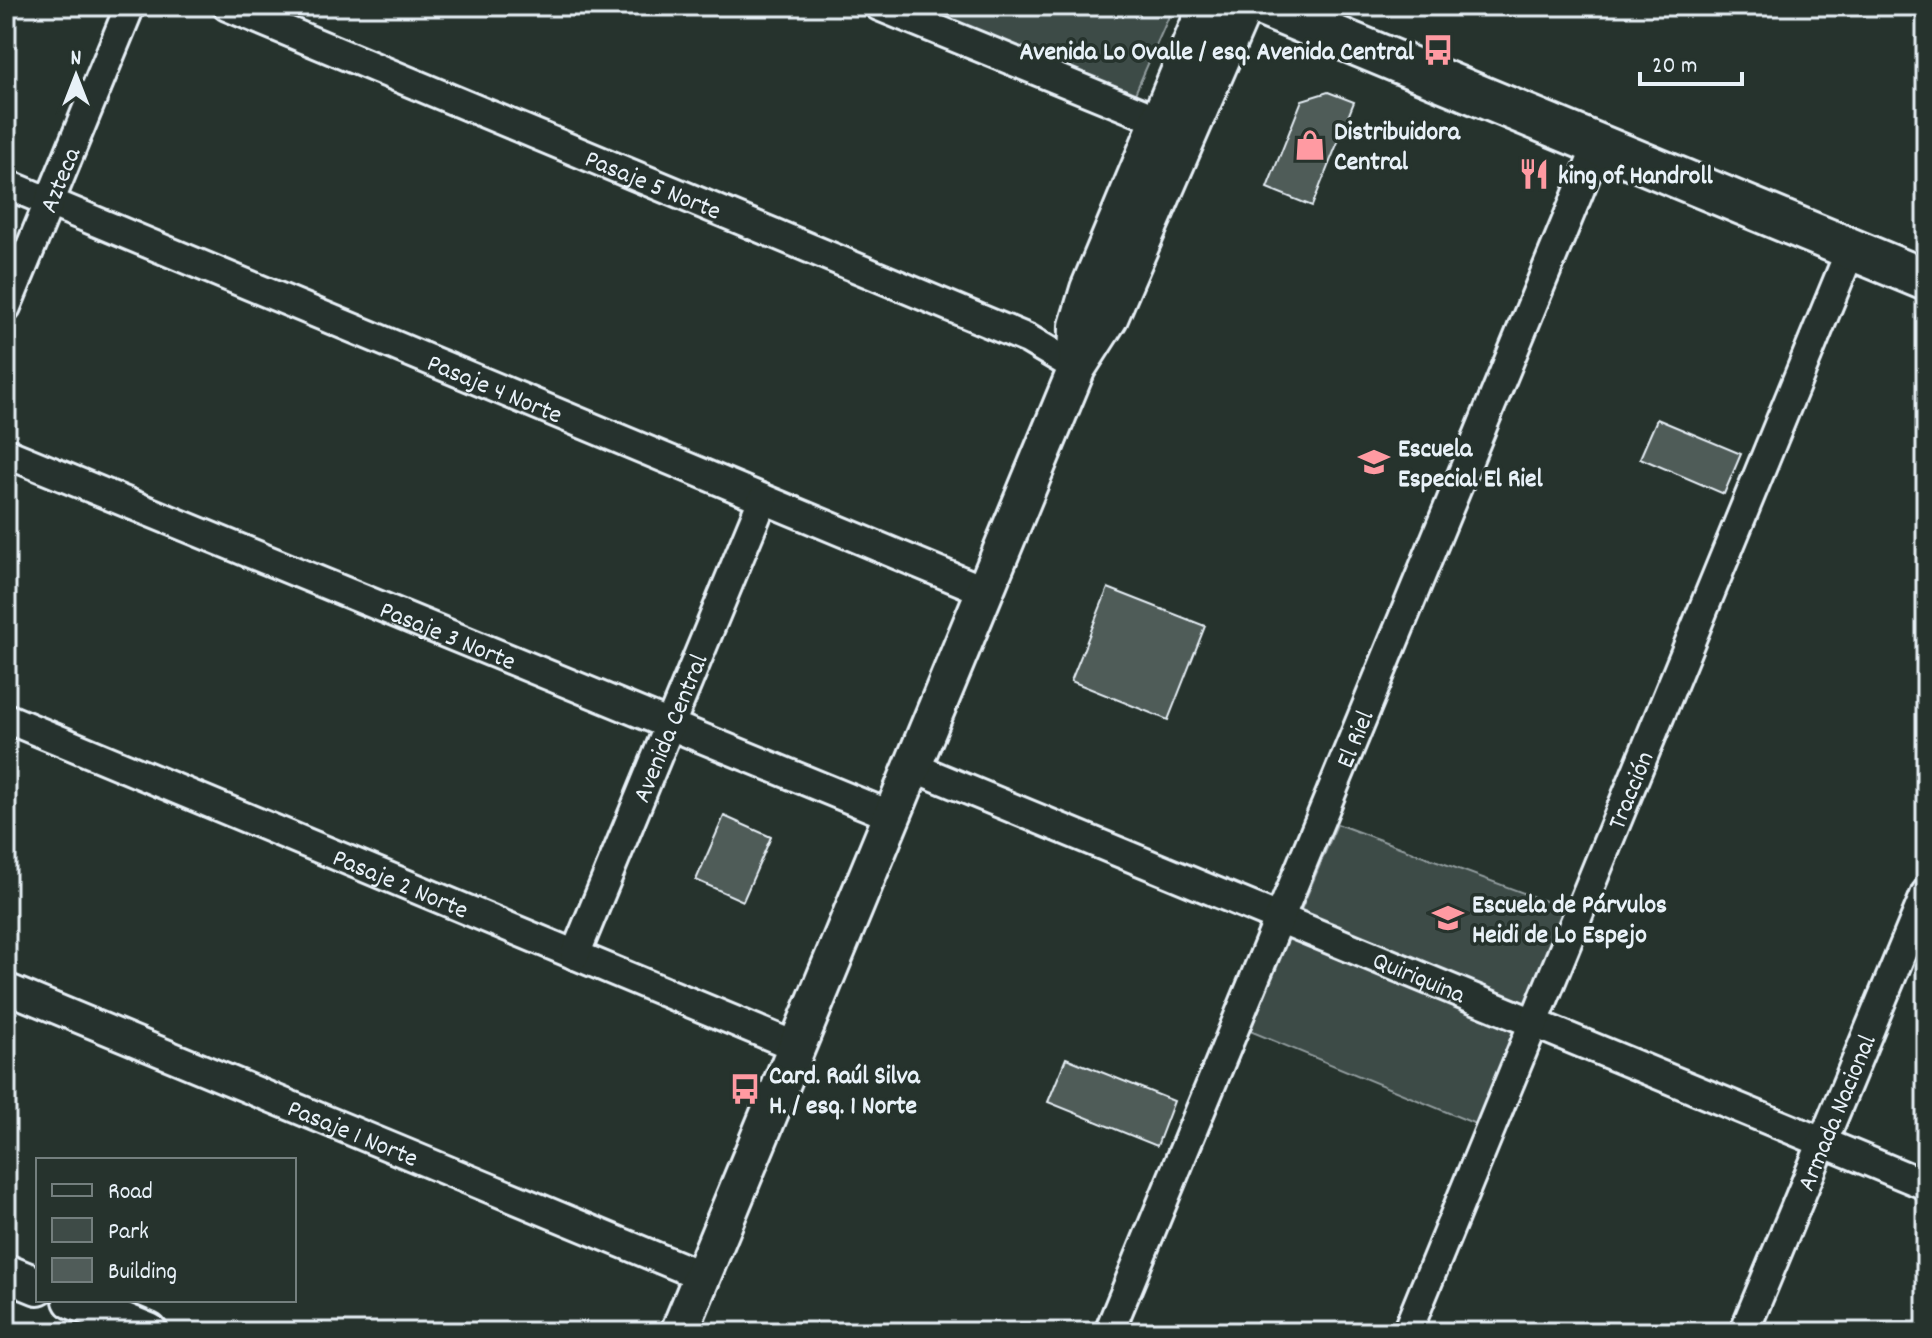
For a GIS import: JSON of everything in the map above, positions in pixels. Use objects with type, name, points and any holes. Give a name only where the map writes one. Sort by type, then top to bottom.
[{"type":"main road","points":[[1262,6],[1926,280]]},
{"type":"street","name":"Azteca","points":[[6,307],[130,6]]},
{"type":"street","name":"Pasaje 5 Norte","points":[[227,6],[1028,339],[1077,368]]},
{"type":"street","points":[[879,6],[1158,120]]},
{"type":"street","points":[[1077,368],[1081,311],[1207,6]]},
{"type":"street","points":[[679,1332],[1077,368],[1100,336],[1113,310],[1244,6]]},
{"type":"street","name":"El Riel","points":[[1109,1332],[1598,145]]},
{"type":"street","name":"Pasaje 4 Norte","points":[[6,184],[985,591]]},
{"type":"street","name":"Tracción","points":[[1407,1332],[1851,249]]},
{"type":"street","name":"Pasaje 3 Norte","points":[[6,453],[892,816]]},
{"type":"street","name":"Avenida Central","points":[[575,955],[763,499]]},
{"type":"street","name":"Pasaje 2 Norte","points":[[6,718],[797,1047]]},
{"type":"street","name":"Quiriquina","points":[[913,767],[1926,1185]]},
{"type":"street","name":"Armada Nacional","points":[[1744,1332],[1926,893]]},
{"type":"street","name":"Pasaje 1 Norte","points":[[6,988],[702,1276]]},
{"type":"street","points":[[6,1273],[36,1285]]},
{"type":"street","points":[[77,1302],[149,1332]]},
{"type":"green space","points":[[915,6],[1170,6],[1173,7],[1134,96]]},
{"type":"green space","points":[[1337,824],[1564,908],[1478,1125],[1250,1031]]},
{"type":"building","name":"Distribuidora Central","points":[[1328,92],[1354,102],[1312,206],[1267,188],[1302,100]]},
{"type":"building","points":[[1657,419],[1741,454],[1724,494],[1640,458]]},
{"type":"building","points":[[1108,588],[1205,626],[1168,720],[1071,681]]},
{"type":"building","points":[[724,816],[771,837],[743,901],[696,880]]},
{"type":"building","points":[[1066,1058],[1174,1101],[1157,1146],[1048,1102]]},
{"type":"place","name":"Avenida Lo Ovalle / esq. Avenida Central","points":[[1438,50]]},
{"type":"place","name":"Distribuidora Central","points":[[1310,145]]},
{"type":"place","name":"king of Handroll","points":[[1534,174]]},
{"type":"place","name":"Escuela Especial El Riel","points":[[1374,462]]},
{"type":"place","name":"Escuela de Párvulos Heidi de Lo Espejo","points":[[1448,918]]},
{"type":"place","name":"Card. Raúl Silva H. / esq. 1 Norte","points":[[745,1089]]}]
